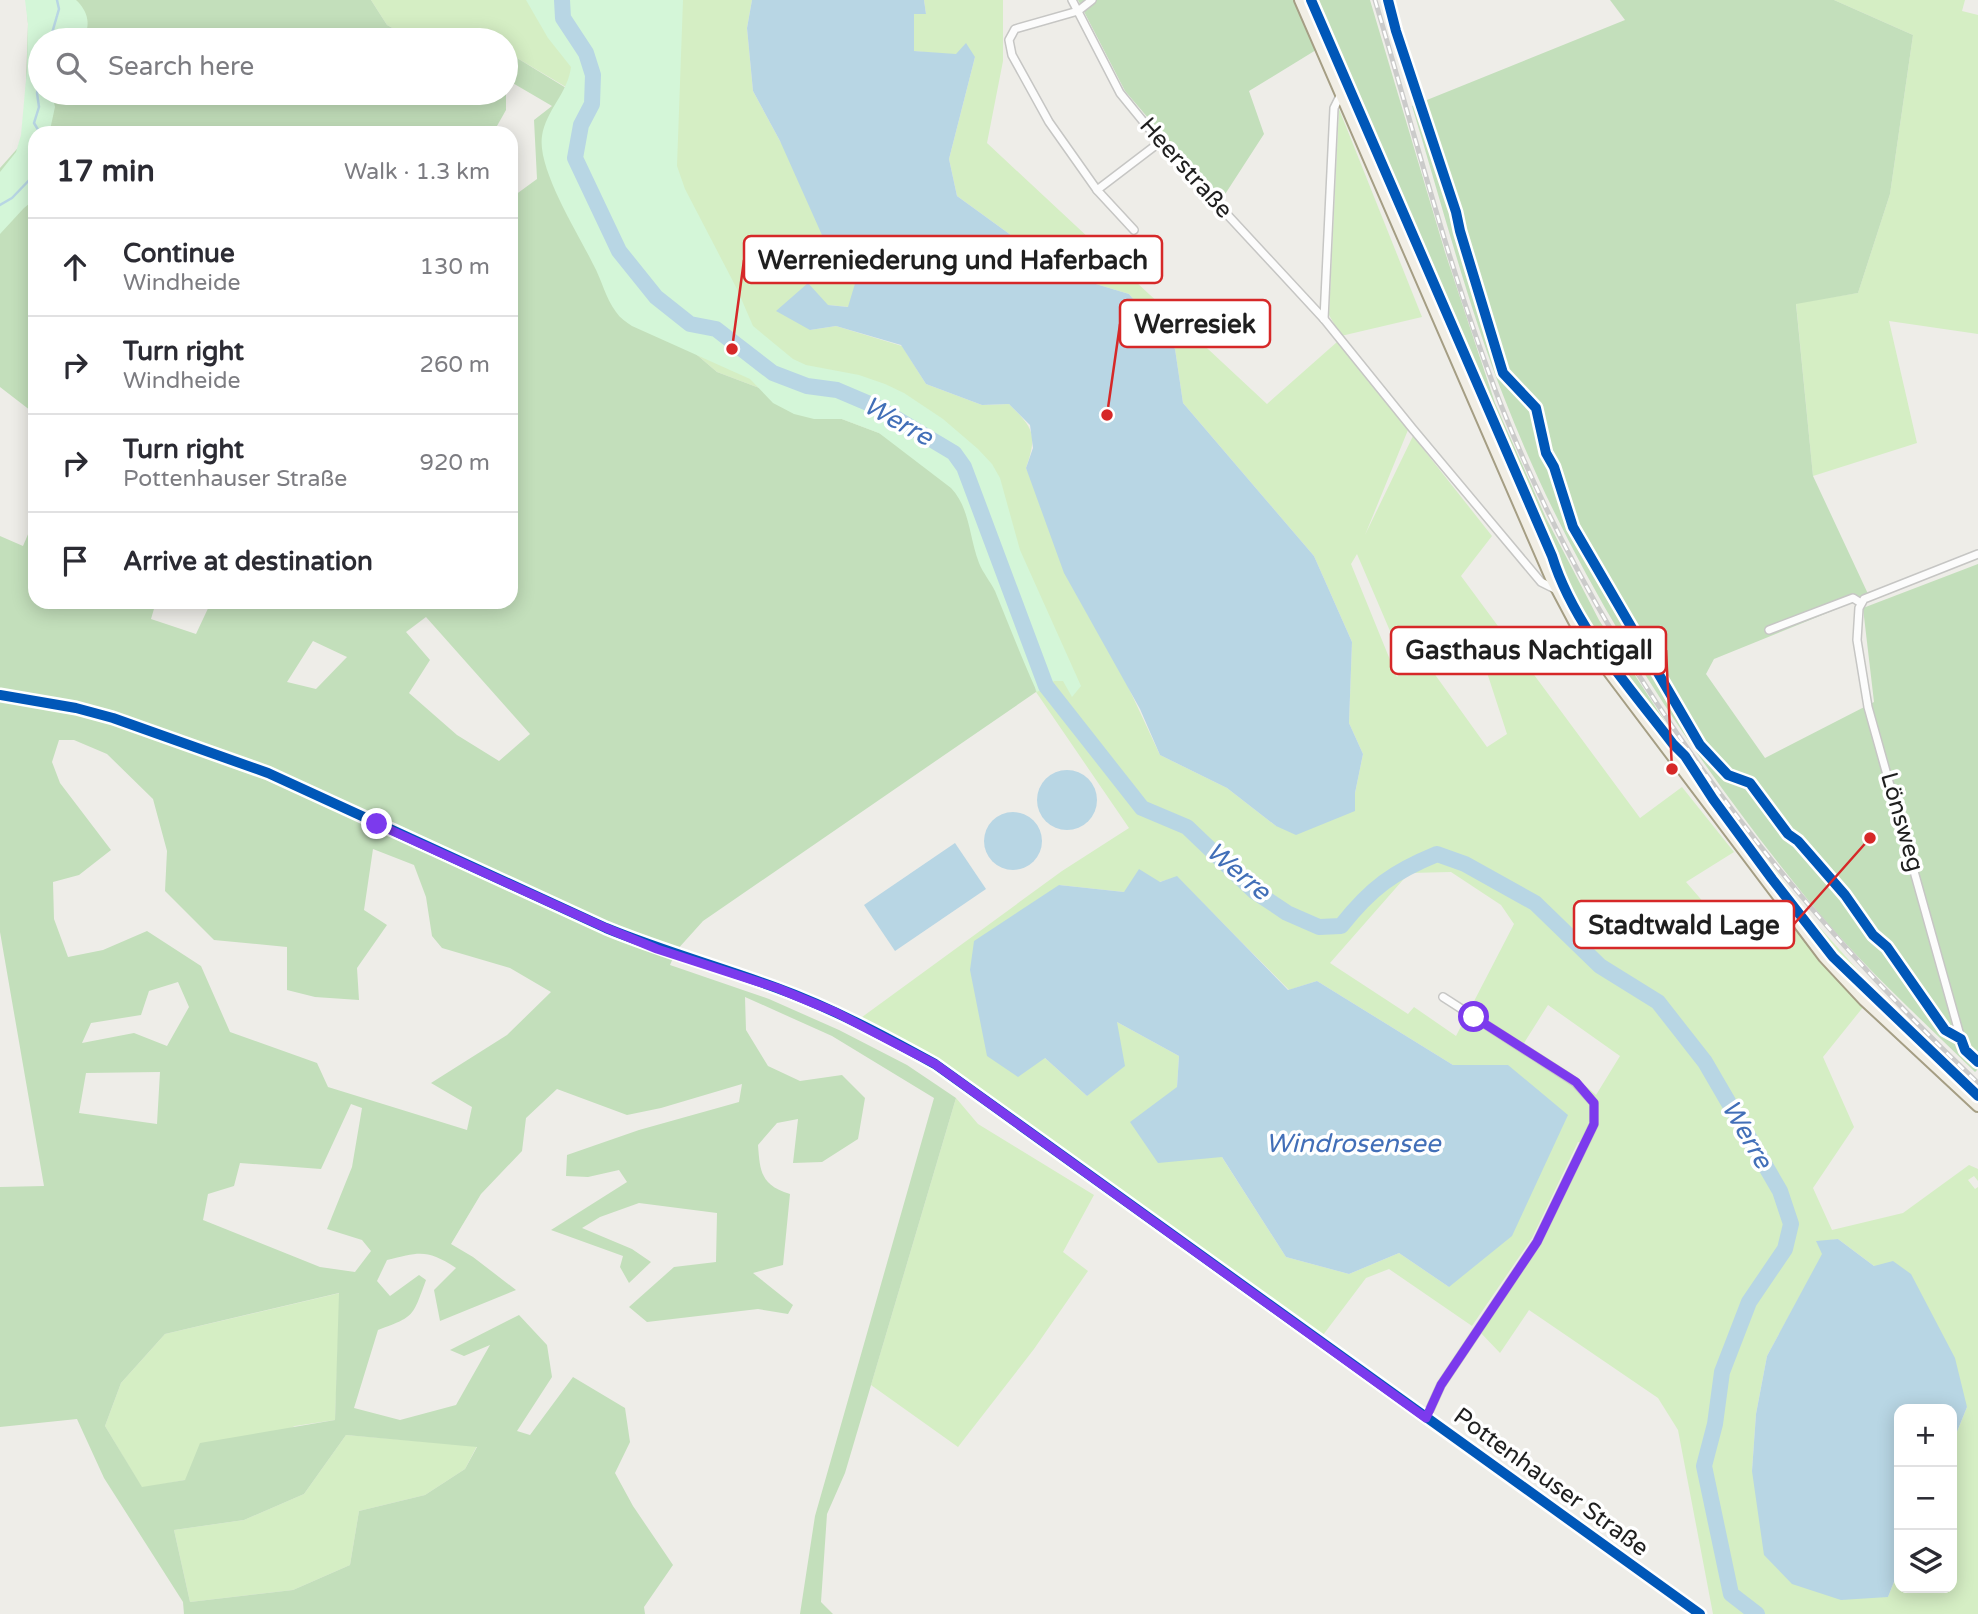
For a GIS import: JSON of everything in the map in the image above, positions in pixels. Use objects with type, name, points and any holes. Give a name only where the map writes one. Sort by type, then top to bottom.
[{"type":"main road","points":[[1300,0],[1556,589],[1578,629],[1824,957],[1864,1000],[1978,1106]]},
{"type":"street","name":"Heerstraße","points":[[1072,0],[1120,93],[1160,142],[1324,318],[1541,582],[1556,589]]},
{"type":"street","points":[[1092,0],[1078,11],[1015,29],[1009,40],[1012,55],[1049,122],[1097,190],[1134,230]]},
{"type":"street","points":[[1324,318],[1334,108],[1341,94]]},
{"type":"street","points":[[1097,190],[1160,142]]},
{"type":"street","points":[[1769,630],[1853,598],[1861,603],[1864,599],[1978,554]]},
{"type":"street","name":"Lönsweg","points":[[1861,603],[1857,640],[1868,707],[1961,1039],[1965,1050],[1978,1062]]},
{"type":"street","name":"Pottenhauser Straße","points":[[0,695],[76,708],[113,718],[268,773],[606,928],[657,949],[777,988],[884,1036],[935,1064],[1700,1614]]},
{"type":"street","points":[[1426,1418],[1441,1385],[1537,1242],[1594,1124],[1594,1103],[1576,1082],[1443,997]]},
{"type":"green space","points":[[25,0],[76,0],[86,14],[88,24],[87,28],[28,28],[28,105],[55,107],[51,126],[28,126],[28,205],[0,234],[0,172],[16,152],[21,135],[28,24]]},
{"type":"green space","points":[[26,0],[371,0],[387,25],[392,28],[28,28],[28,105],[506,105],[506,110],[497,126],[28,126],[28,409],[0,387],[0,168],[24,141],[28,24]]},
{"type":"green space","points":[[371,0],[752,0],[747,28],[753,91],[780,141],[859,270],[849,307],[828,305],[810,330],[836,326],[902,346],[926,384],[982,405],[1009,404],[1031,432],[1032,447],[1026,468],[1160,755],[1227,788],[1276,826],[1355,810],[1355,793],[1363,754],[1349,723],[1352,642],[1314,556],[1183,403],[1175,349],[1129,294],[1066,275],[957,196],[949,159],[975,57],[914,51],[914,13],[926,14],[924,0],[1003,0],[1003,61],[987,143],[1267,404],[1337,342],[1408,430],[1365,535],[1413,436],[1492,536],[1461,576],[1640,818],[1682,787],[1734,852],[1686,882],[1731,934],[1770,902],[1864,1006],[1823,1057],[1854,1127],[1813,1188],[1832,1230],[1903,1213],[1969,1165],[1978,1169],[1978,1181],[1974,1176],[1968,1180],[1975,1189],[1978,1187],[1978,1614],[1713,1614],[1678,1430],[1658,1398],[1529,1310],[1500,1353],[1480,1332],[1542,1243],[1588,1144],[1578,1142],[1532,1238],[1472,1326],[1389,1269],[1366,1278],[1320,1339],[973,1084],[858,1020],[1062,871],[1129,828],[1036,692],[1034,671],[948,459],[717,372],[596,269],[571,90],[518,59],[518,28],[392,28],[387,25]],"holes":[[[1357,554],[1390,631],[1399,675],[1397,677],[1351,564]],[[1480,651],[1507,734],[1487,747],[1431,669]],[[1451,872],[1501,905],[1514,924],[1456,1036],[1414,1007],[1408,1014],[1330,963],[1409,873]],[[1177,877],[1289,990],[1317,981],[1453,1065],[1508,1065],[1449,1287],[1399,1253],[1349,1274],[1286,1257],[1177,1087],[1179,1056],[1117,1022],[1087,1096],[1045,1058],[1059,885],[1124,892]],[[1548,1005],[1620,1056],[1596,1095],[1571,1073],[1524,1043]],[[1838,1239],[1874,1266],[1967,1407],[1957,1432],[1957,1593],[1894,1593],[1894,1582],[1888,1597],[1752,1471],[1756,1414],[1767,1356],[1823,1254],[1817,1242]]]},
{"type":"green space","points":[[526,0],[683,0],[677,166],[685,189],[737,289],[753,326],[793,359],[806,365],[859,375],[904,393],[943,419],[992,464],[1000,478],[1020,550],[1081,686],[1072,697],[1063,681],[1054,681],[1037,692],[995,591],[979,563],[962,504],[951,488],[879,433],[842,419],[814,419],[794,414],[773,403],[750,379],[632,326],[618,314],[560,201],[546,166],[542,150],[544,127],[566,85],[571,67],[548,38]]},
{"type":"green space","points":[[1078,0],[1295,0],[1316,50],[1249,91],[1264,134],[1220,202],[1125,91]]},
{"type":"green space","points":[[1315,0],[1370,0],[1445,252],[1495,403],[1546,518],[1599,620],[1683,749],[1667,733],[1618,668],[1573,600]]},
{"type":"green space","points":[[1610,0],[1834,0],[1913,35],[1890,194],[1858,293],[1796,304],[1813,476],[1869,596],[1714,659],[1706,674],[1765,758],[1874,702],[1863,608],[1978,564],[1978,1069],[1975,1072],[1827,923],[1763,843],[1677,723],[1637,662],[1565,534],[1533,468],[1491,364],[1412,106],[1625,20]]},
{"type":"green space","points":[[1834,0],[1965,0],[1962,11],[1978,15],[1978,334],[1889,321],[1917,443],[1813,476],[1796,303],[1858,293],[1890,194],[1913,35]]},
{"type":"green space","points":[[518,59],[571,91],[596,269],[717,372],[948,459],[1034,671],[1036,692],[703,921],[676,951],[670,965],[769,999],[839,1030],[907,1065],[956,1098],[845,1473],[827,1514],[821,1602],[833,1614],[800,1614],[815,1516],[934,1098],[832,1036],[745,997],[746,1030],[768,1066],[800,1081],[842,1075],[865,1098],[858,1139],[822,1162],[793,1163],[798,1119],[777,1123],[758,1145],[764,1176],[773,1186],[790,1194],[783,1265],[753,1273],[793,1305],[788,1314],[758,1309],[647,1322],[629,1307],[674,1267],[716,1262],[717,1213],[639,1203],[600,1217],[582,1228],[632,1249],[651,1262],[629,1283],[620,1267],[623,1256],[551,1230],[627,1182],[619,1170],[588,1177],[566,1176],[567,1155],[639,1130],[739,1102],[742,1084],[627,1115],[557,1089],[526,1118],[522,1151],[481,1194],[451,1244],[516,1290],[440,1321],[434,1290],[456,1268],[438,1258],[423,1254],[387,1260],[377,1281],[390,1296],[419,1275],[426,1280],[411,1314],[378,1330],[354,1408],[400,1420],[456,1405],[490,1345],[464,1356],[450,1350],[519,1315],[547,1345],[552,1377],[517,1431],[530,1435],[573,1377],[625,1408],[630,1442],[615,1473],[633,1506],[673,1565],[644,1607],[645,1614],[184,1614],[183,1602],[104,1478],[77,1419],[0,1427],[0,1187],[44,1186],[0,932],[0,536],[23,546],[28,534],[28,609],[154,609],[151,619],[196,634],[208,609],[518,609],[518,193],[537,179],[534,120],[552,106],[518,86]],"holes":[[[426,617],[530,734],[499,761],[457,735],[409,693],[430,660],[406,632]],[[313,641],[347,657],[316,689],[287,682]],[[59,740],[74,740],[107,754],[153,799],[167,851],[165,891],[214,940],[287,947],[287,990],[315,997],[359,1000],[357,968],[387,925],[364,910],[373,849],[414,865],[426,897],[432,936],[442,948],[510,968],[551,992],[507,1035],[431,1083],[472,1107],[467,1130],[328,1087],[317,1063],[230,1032],[201,966],[147,931],[103,950],[68,957],[54,919],[53,882],[79,875],[111,850],[60,783],[52,762]],[[178,982],[189,1007],[167,1046],[134,1033],[82,1043],[91,1023],[141,1015],[149,991]],[[160,1072],[157,1124],[79,1113],[86,1073]],[[351,1104],[362,1108],[352,1167],[327,1229],[362,1240],[371,1251],[355,1272],[320,1267],[203,1220],[208,1194],[234,1186],[240,1163],[321,1169]],[[339,1293],[335,1420],[200,1443],[185,1480],[142,1487],[105,1426],[121,1383],[165,1334]],[[346,1435],[477,1447],[465,1469],[425,1495],[359,1511],[350,1565],[293,1590],[190,1602],[174,1530],[244,1520],[304,1494]]]},
{"type":"green space","points":[[1339,109],[1422,317],[1341,336],[1329,315]]},
{"type":"green space","points":[[1706,780],[1814,921],[1872,986],[1969,1081],[1967,1083],[1834,954],[1802,916],[1718,802]]},
{"type":"green space","points":[[956,1098],[978,1124],[1094,1195],[1063,1252],[1088,1271],[1034,1349],[958,1447],[871,1385]]},
{"type":"green space","points":[[340,1293],[335,1420],[295,1426],[185,1480],[142,1488],[105,1426],[121,1383],[165,1334]]},
{"type":"green space","points":[[346,1435],[477,1446],[465,1469],[425,1495],[359,1511],[350,1565],[293,1590],[190,1602],[174,1530],[244,1520],[304,1494]]},
{"type":"water","points":[[752,0],[924,0],[926,14],[914,14],[914,51],[956,54],[966,43],[975,57],[949,159],[957,196],[1066,275],[1129,294],[1175,349],[1183,403],[1314,556],[1352,642],[1349,723],[1363,754],[1355,793],[1355,811],[1296,835],[1276,826],[1227,788],[1160,755],[1140,709],[1064,573],[1026,468],[1033,448],[1030,425],[1009,404],[982,405],[926,384],[901,345],[836,326],[810,330],[776,311],[808,283],[828,305],[848,307],[859,270],[830,253],[780,141],[753,91],[747,28]]},
{"type":"water","points":[[1061,770],[1073,770],[1092,783],[1097,800],[1095,812],[1084,825],[1073,830],[1061,830],[1042,817],[1037,806],[1037,794],[1050,775]]},
{"type":"water","points":[[1013,812],[1034,820],[1042,841],[1034,862],[1013,870],[992,862],[984,841],[992,820]]},
{"type":"water","points":[[955,843],[986,889],[895,951],[864,905]]},
{"type":"water","name":"Windrosensee","points":[[1139,869],[1160,882],[1177,876],[1288,990],[1317,981],[1453,1065],[1508,1065],[1568,1115],[1512,1236],[1449,1287],[1399,1253],[1349,1274],[1286,1257],[1222,1157],[1158,1163],[1130,1122],[1177,1087],[1179,1056],[1117,1022],[1125,1066],[1087,1096],[1045,1058],[1018,1077],[987,1056],[970,970],[974,941],[1059,885],[1124,892]]},
{"type":"water","points":[[1838,1239],[1874,1266],[1893,1261],[1911,1274],[1955,1358],[1967,1407],[1957,1432],[1957,1404],[1894,1404],[1894,1582],[1888,1597],[1841,1600],[1792,1584],[1764,1555],[1752,1471],[1756,1414],[1767,1356],[1822,1254],[1816,1241]]},
{"type":"waterway","points":[[53,28],[59,9],[57,0]]},
{"type":"waterway","name":"Werre","points":[[562,0],[563,18],[586,53],[593,75],[592,104],[581,125],[575,158],[619,251],[656,297],[690,324],[716,329],[773,373],[807,386],[837,390],[877,407],[954,453],[964,467],[1046,686],[1142,808],[1187,827],[1254,891],[1287,913],[1319,927],[1341,926],[1373,891],[1395,875],[1437,854],[1465,864],[1535,903],[1600,966],[1658,1002],[1705,1062],[1780,1191],[1791,1224],[1785,1249],[1749,1302],[1722,1372],[1715,1424],[1704,1466],[1731,1594],[1757,1614]]},
{"type":"waterway","points":[[36,126],[34,123],[39,105]]},
{"type":"waterway","points":[[0,205],[12,198],[28,181]]},
{"type":"railway","points":[[1375,0],[1465,305],[1501,405],[1543,501],[1590,593],[1644,683],[1702,769],[1766,853],[1833,933],[1904,1010],[1978,1083]]},
{"type":"cycle path","points":[[1311,0],[1562,582],[1588,631],[1621,678],[1685,756],[1713,799],[1833,957],[1978,1096]]},
{"type":"cycle path","points":[[1388,0],[1456,212],[1503,373],[1536,408],[1546,453],[1554,467],[1573,527],[1700,745],[1728,775],[1750,783],[1788,834],[1798,841],[1845,895],[1873,935],[1887,947],[1945,1030],[1961,1039],[1965,1050],[1978,1062]]},
{"type":"cycle path","points":[[0,695],[76,708],[113,718],[268,773],[606,928],[818,1004],[935,1064],[1700,1614]]},
{"type":"place","name":"Werreniederung und Haferbach","points":[[732,349]]},
{"type":"place","name":"Werresiek","points":[[1107,415]]},
{"type":"place","name":"Gasthaus Nachtigall","points":[[1672,769]]},
{"type":"place","name":"Stadtwald Lage","points":[[1870,838]]},
{"type":"route","points":[[377,824],[657,949],[777,988],[835,1012],[935,1064],[1426,1418],[1441,1385],[1537,1242],[1594,1124],[1594,1103],[1576,1082],[1474,1017]]}]
